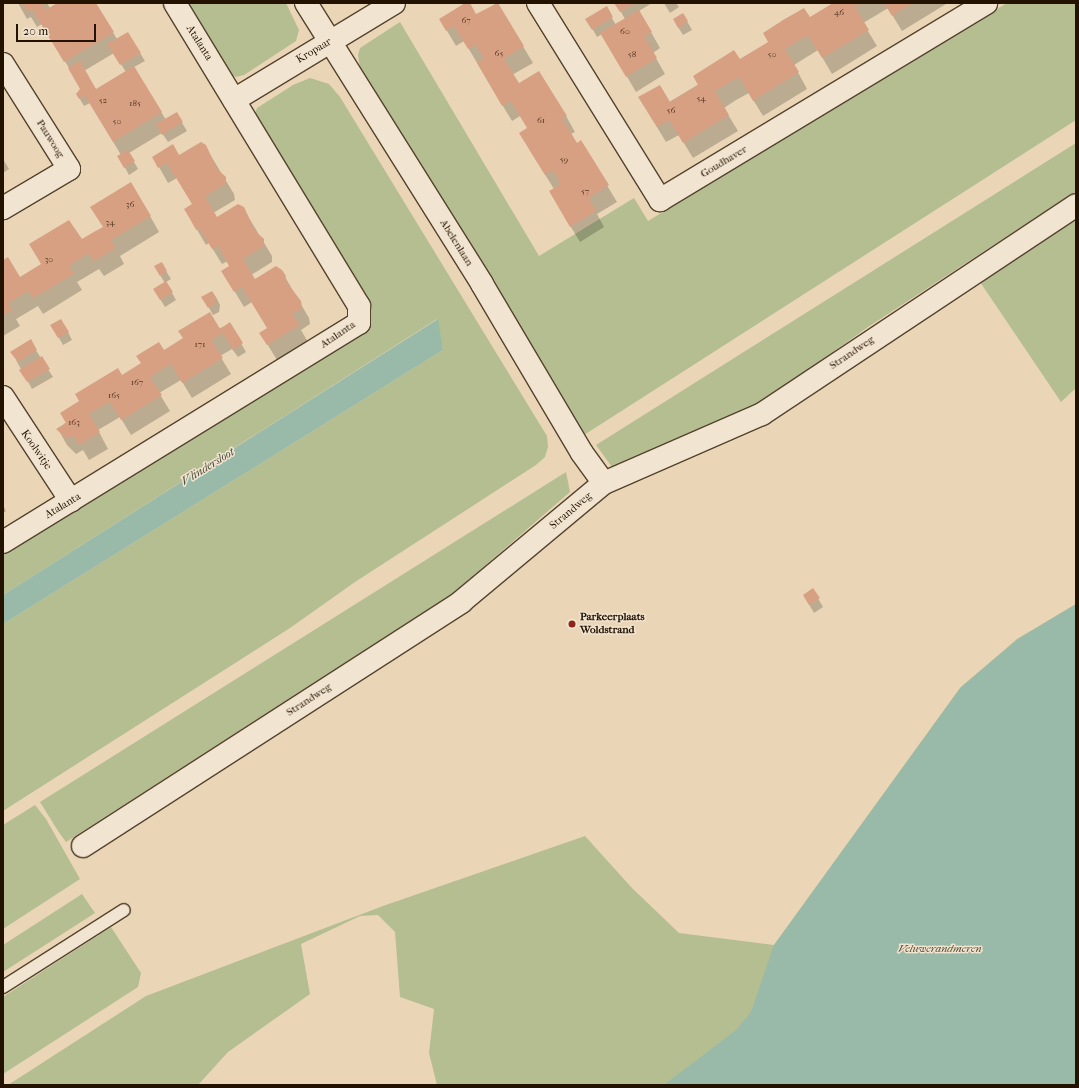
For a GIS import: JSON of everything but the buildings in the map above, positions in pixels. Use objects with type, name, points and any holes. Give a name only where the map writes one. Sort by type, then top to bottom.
[{"type":"street","name":"Atalanta","points":[[3,542],[359,323],[359,306],[175,3]]},
{"type":"street","name":"Abelenlaan","points":[[306,3],[482,284],[582,453],[604,483]]},
{"type":"street","name":"Kropaar","points":[[234,100],[394,3]]},
{"type":"street","name":"Goudhaver","points":[[538,3],[660,200],[986,3]]},
{"type":"street","name":"Pauwoog","points":[[3,64],[69,169],[3,208]]},
{"type":"street","name":"Strandweg","points":[[83,846],[461,602],[604,483],[762,414],[1076,205]]},
{"type":"street","name":"Koolwitje","points":[[3,397],[71,501]]},
{"type":"lane","points":[[3,987],[124,910]]},
{"type":"green space","points":[[179,3],[286,3],[299,30],[296,41],[244,75],[236,77],[227,73]]},
{"type":"green space","points":[[1007,3],[1076,3],[1076,120],[584,435],[360,68],[358,55],[360,48],[400,22],[539,256],[634,198],[648,221]]},
{"type":"green space","points":[[310,78],[329,84],[340,97],[547,436],[548,447],[545,457],[536,465],[355,582],[290,628],[3,811],[3,624],[443,350],[437,319],[3,595],[3,555],[371,325],[252,121],[257,108],[293,85]]},
{"type":"green space","points":[[1076,143],[1076,191],[868,327],[758,405],[612,467],[596,445]]},
{"type":"green space","points":[[1076,216],[1076,388],[1061,402],[978,279]]},
{"type":"green space","points":[[566,472],[570,492],[451,595],[66,842],[58,831],[40,802]]},
{"type":"green space","points":[[1076,604],[1076,1085],[437,1085],[429,1053],[434,1009],[400,997],[395,932],[378,915],[360,916],[301,944],[310,994],[228,1052],[198,1085],[8,1085],[146,996],[383,906],[585,836],[632,888],[679,933],[774,945],[960,688],[1017,639]]},
{"type":"green space","points":[[35,805],[46,819],[80,879],[3,929],[3,825]]},
{"type":"green space","points":[[82,894],[95,913],[3,972],[3,945]]},
{"type":"green space","points":[[111,927],[141,973],[138,987],[3,1074],[3,997]]},
{"type":"water","name":"Vlindersloot","points":[[438,319],[443,350],[3,624],[3,595]]},
{"type":"water","name":"Veluwerandmeren","points":[[1076,604],[1076,1085],[664,1085],[736,1030],[751,1012],[774,945],[961,687],[1018,639]]},
{"type":"place","name":"Parkeerplaats Woldstrand","points":[[572,624]]}]
